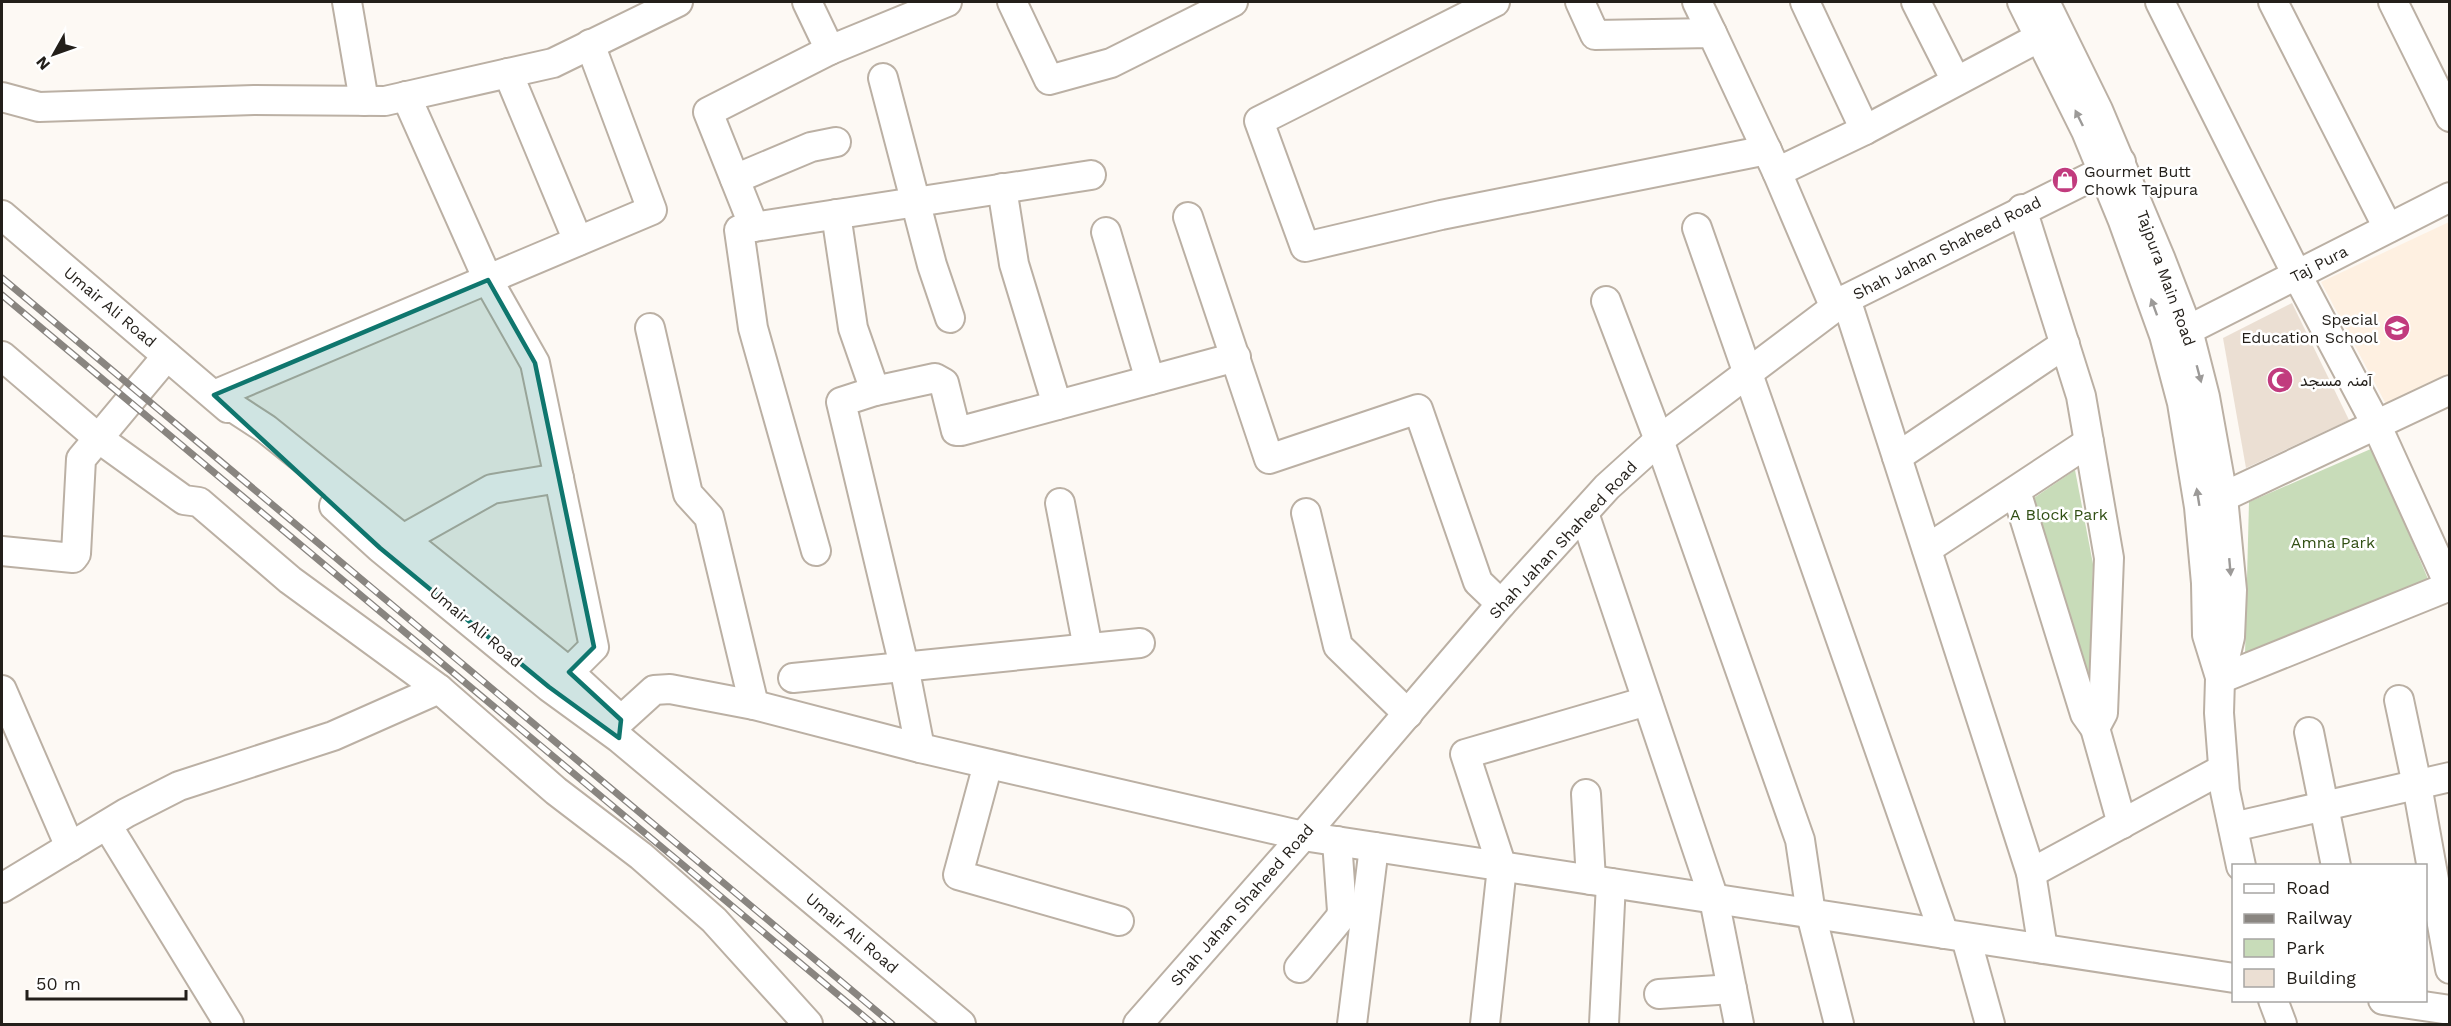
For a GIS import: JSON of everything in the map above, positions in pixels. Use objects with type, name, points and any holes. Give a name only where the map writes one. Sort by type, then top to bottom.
[{"type":"street","points":[[347,2],[364,101]]},
{"type":"street","points":[[2,97],[39,107],[254,100],[385,101],[553,63],[678,2]]},
{"type":"street","points":[[807,2],[830,50]]},
{"type":"street","points":[[754,227],[708,112],[830,50],[947,2]]},
{"type":"street","points":[[1012,2],[1049,80],[1111,63],[1233,2]]},
{"type":"street","points":[[1495,2],[1258,121],[1305,247],[1441,215],[1772,161],[1865,130],[2040,37]]},
{"type":"street","points":[[1580,2],[1595,35],[1712,33]]},
{"type":"street","points":[[1697,2],[1841,304],[1897,457],[2031,873],[2043,949]]},
{"type":"street","points":[[1804,2],[1865,130]]},
{"type":"street","points":[[1916,2],[1956,81]]},
{"type":"street","name":"Tajpura Main Road","points":[[2022,2],[2086,131],[2112,167],[2123,220],[2164,335],[2182,403],[2199,507],[2206,583],[2207,635],[2220,679]]},
{"type":"street","name":"Tajpura Main Road","points":[[2045,2],[2112,167],[2188,330],[2205,397],[2223,497],[2232,590],[2230,637],[2220,679],[2219,713],[2225,791],[2241,864]]},
{"type":"street","points":[[2160,2],[2297,275],[2376,424],[2449,587],[2220,679]]},
{"type":"street","points":[[2273,2],[2388,228]]},
{"type":"street","points":[[2392,2],[2450,117]]},
{"type":"street","points":[[214,395],[652,210],[591,44]]},
{"type":"street","points":[[508,73],[578,241]]},
{"type":"street","points":[[883,78],[932,265],[950,318]]},
{"type":"street","points":[[406,96],[488,280],[535,363],[594,647],[569,672]]},
{"type":"street","points":[[735,179],[811,147],[836,142]]},
{"type":"street","name":"Shah Jahan Shaheed Road","points":[[1138,1024],[1304,836],[1501,604],[1607,487],[1659,440],[1841,304],[2022,209],[2112,167]]},
{"type":"street","points":[[816,551],[753,328],[739,230],[1091,175]]},
{"type":"street","points":[[1002,188],[1014,264],[1057,405]]},
{"type":"street","name":"Taj Pura","points":[[2188,330],[2450,197]]},
{"type":"street","points":[[2022,209],[2080,396],[2109,558],[2103,713],[2095,728]]},
{"type":"street","points":[[836,214],[853,328],[875,391]]},
{"type":"street","name":"Umair Ali Road","points":[[2,215],[214,395],[380,548],[549,687],[620,729],[961,1024]]},
{"type":"street","points":[[1188,217],[1269,459],[1418,409],[1478,582],[1501,604]]},
{"type":"street","points":[[1697,228],[1746,373],[1955,936],[1990,1024]]},
{"type":"street","points":[[1106,232],[1150,380]]},
{"type":"street","points":[[1606,302],[1659,440],[1800,840],[1811,914],[1839,1024]]},
{"type":"street","points":[[650,328],[687,494],[709,517],[754,705]]},
{"type":"street","points":[[1897,457],[2065,344]]},
{"type":"street","points":[[2,356],[98,438],[184,500],[199,502],[290,580],[439,689],[556,791],[641,856],[714,920],[808,1024]]},
{"type":"street","points":[[2,551],[73,558],[76,554],[81,459],[167,356]]},
{"type":"street","points":[[920,748],[904,666],[841,402],[875,391],[935,378],[941,380],[956,431],[1236,357]]},
{"type":"street","points":[[2223,497],[2450,390]]},
{"type":"street","points":[[214,395],[266,429],[569,672],[620,729],[654,690],[670,688],[754,705],[920,748],[1304,836],[2232,978]]},
{"type":"street","points":[[1927,549],[2089,442]]},
{"type":"street","points":[[403,539],[492,489],[559,478]]},
{"type":"street","points":[[2016,491],[2085,714],[2095,728],[2122,824]]},
{"type":"street","points":[[1060,503],[1088,648]]},
{"type":"street","points":[[1306,513],[1338,646],[1408,714]]},
{"type":"street","points":[[1584,513],[1714,899],[1739,1024]]},
{"type":"street","points":[[793,678],[1140,643]]},
{"type":"street","points":[[2,888],[107,825],[179,786],[333,736],[439,689]]},
{"type":"street","points":[[2,690],[70,847]]},
{"type":"street","points":[[2399,700],[2418,785],[2450,969]]},
{"type":"street","points":[[1485,1024],[1502,867],[1465,754],[1647,701]]},
{"type":"street","points":[[2309,732],[2336,864]]},
{"type":"street","points":[[988,764],[958,875],[1119,921]]},
{"type":"street","points":[[2031,873],[2223,769]]},
{"type":"street","points":[[2233,827],[2450,777]]},
{"type":"street","points":[[1586,794],[1601,882],[1604,1024]]},
{"type":"street","points":[[107,825],[229,1024]]},
{"type":"street","points":[[1299,968],[1340,918],[1337,841]]},
{"type":"street","points":[[1337,1024],[1353,1013],[1374,847]]},
{"type":"street","points":[[1659,994],[1732,989]]},
{"type":"street","points":[[2274,1002],[2282,1024]]},
{"type":"street","points":[[2383,1002],[2389,1024]]},
{"type":"street","points":[[2396,1002],[2450,1010]]},
{"type":"highlighted area","points":[[488,280],[535,363],[594,647],[569,672],[621,720],[619,738],[549,687],[380,548],[214,395]]},
{"type":"shaded area","name":"Special Education School","points":[[2449,222],[2449,375],[2387,406],[2321,282]]},
{"type":"green space","name":"Amna Park","points":[[2373,448],[2428,579],[2245,655],[2249,502]]},
{"type":"green space","name":"A Block Park","points":[[2075,470],[2093,564],[2089,700],[2031,500]]},
{"type":"building","name":"آمنہ مسجد","points":[[2292,303],[2349,420],[2246,468],[2223,338]]},
{"type":"railway","points":[[2,278],[892,1024]]},
{"type":"railway","points":[[2,295],[873,1024]]},
{"type":"place","name":"Gourmet Butt Chowk Tajpura","points":[[2065,180]]},
{"type":"place","name":"Special Education School","points":[[2397,328]]},
{"type":"place","name":"آمنہ مسجد","points":[[2280,380]]}]
